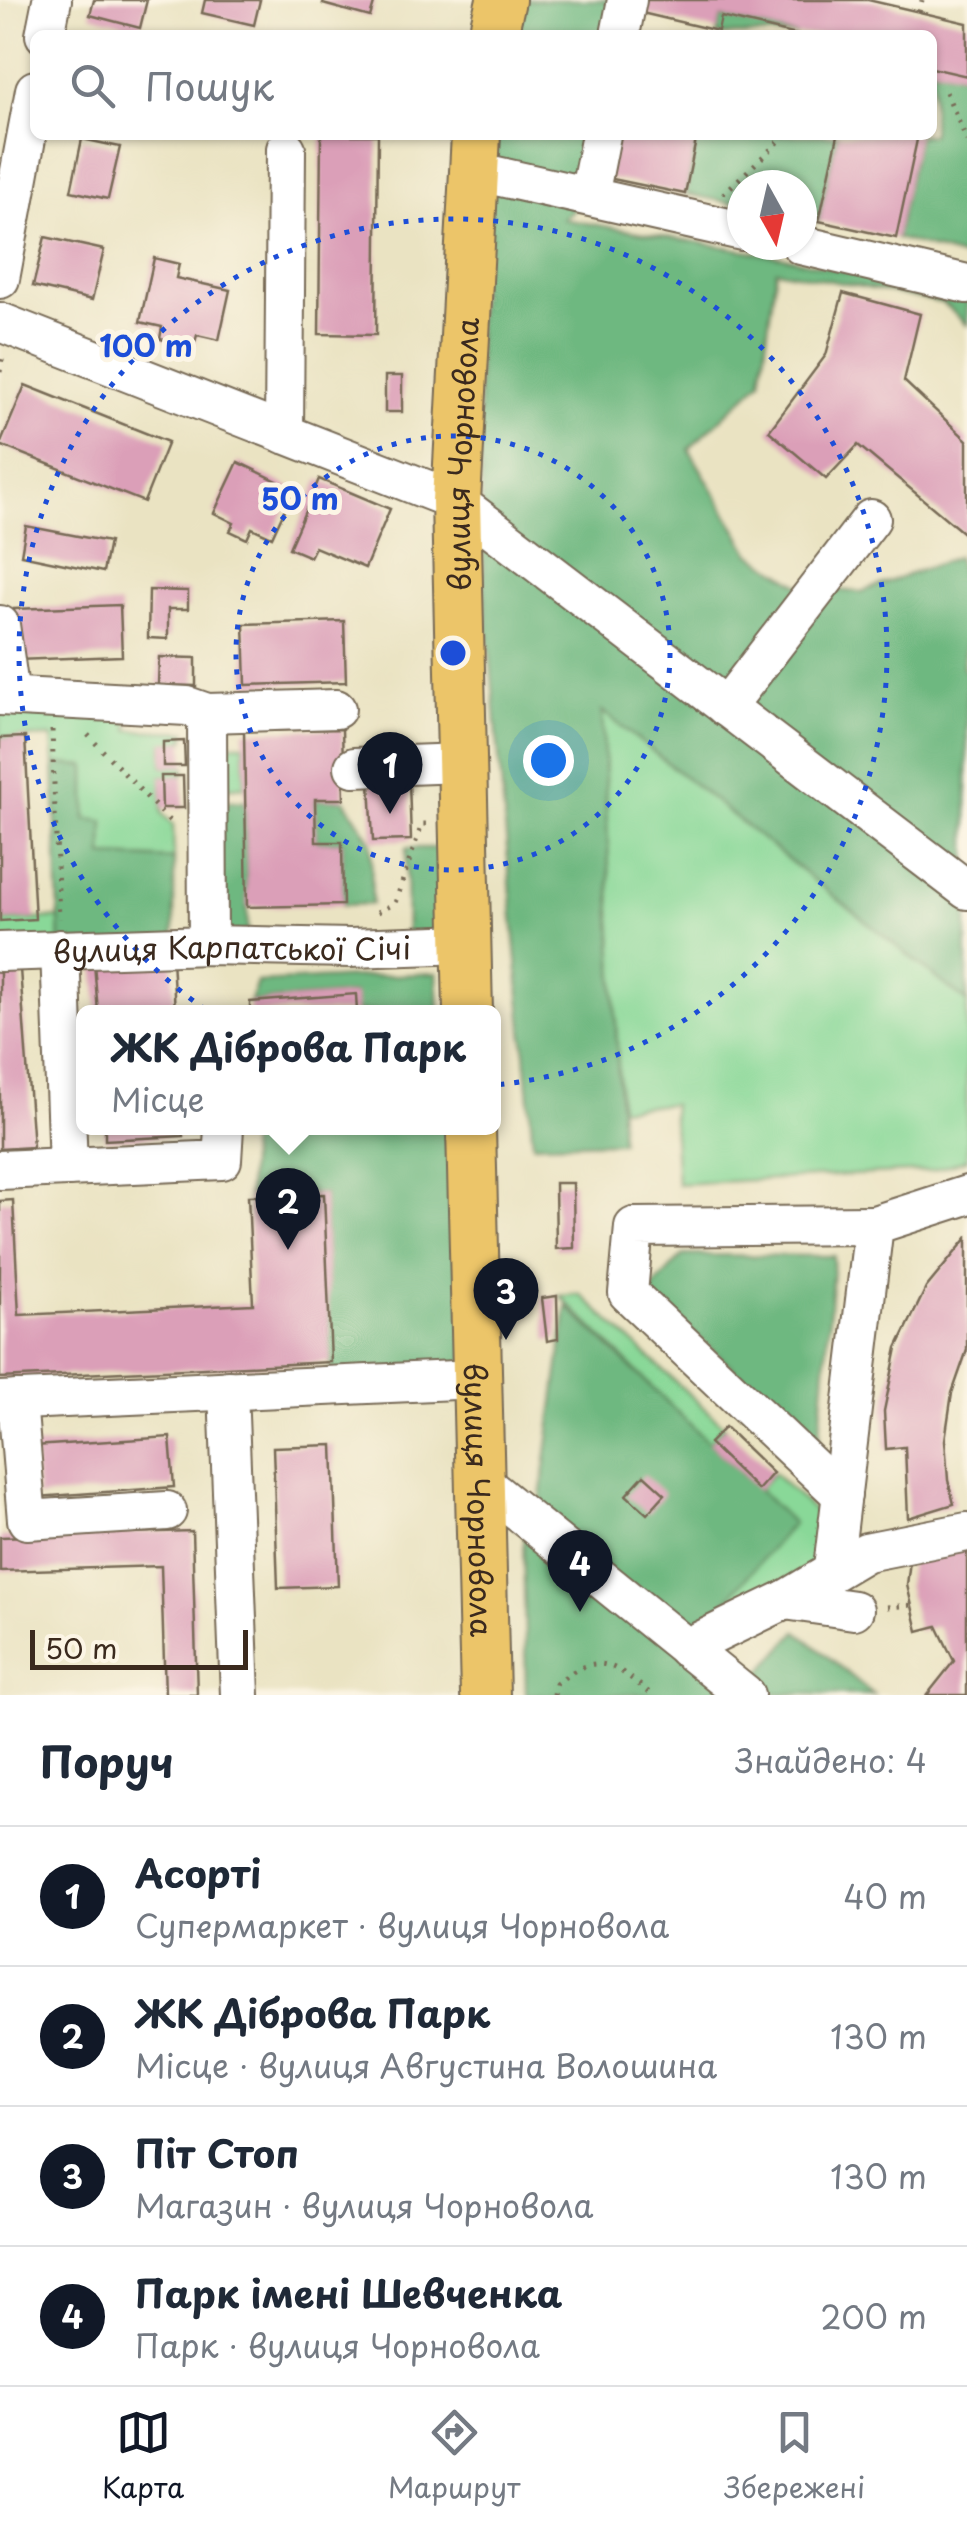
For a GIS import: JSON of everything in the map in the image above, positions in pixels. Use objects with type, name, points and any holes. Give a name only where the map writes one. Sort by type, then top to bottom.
[{"type":"main road","points":[[494,30],[501,0]]},
{"type":"main road","name":"вулиця Чорновола","points":[[468,1005],[456,501],[475,153]]},
{"type":"main road","name":"вулиця Чорновола","points":[[470,1135],[485,1695]]},
{"type":"street","points":[[46,30],[52,0]]},
{"type":"street","points":[[621,30],[627,0]]},
{"type":"street","points":[[0,278],[30,117]]},
{"type":"street","points":[[589,196],[599,140]]},
{"type":"street","points":[[284,434],[286,149]]},
{"type":"street","points":[[475,153],[589,196],[727,227]]},
{"type":"street","points":[[817,249],[967,284]]},
{"type":"street","points":[[0,322],[456,501],[967,890]]},
{"type":"street","points":[[726,707],[871,519]]},
{"type":"street","points":[[0,625],[5,696],[187,706],[208,713],[336,708]]},
{"type":"street","points":[[208,713],[208,945]]},
{"type":"street","points":[[354,767],[461,763]]},
{"type":"street","name":"вулиця Карпатської Січі","points":[[0,952],[208,945],[350,948],[466,944]]},
{"type":"street","points":[[60,949],[68,1167]]},
{"type":"street","points":[[0,1170],[222,1160],[224,1135]]},
{"type":"street","points":[[842,1494],[628,1293],[634,1227],[874,1226],[967,1196]]},
{"type":"street","points":[[833,1568],[874,1226]]},
{"type":"street","points":[[167,1511],[27,1520],[8,1400],[477,1379]]},
{"type":"street","points":[[228,1390],[240,1695]]},
{"type":"street","points":[[480,1480],[744,1695]]},
{"type":"street","points":[[686,1648],[785,1600],[833,1568],[866,1552],[967,1532]]},
{"type":"street","points":[[785,1600],[854,1610]]},
{"type":"path","points":[[919,12],[922,0]]},
{"type":"path","points":[[946,92],[967,142]]},
{"type":"path","points":[[695,220],[781,140]]},
{"type":"path","points":[[51,697],[173,826],[207,850]]},
{"type":"path","points":[[51,697],[60,949]]},
{"type":"path","points":[[362,919],[395,903],[422,824],[462,823]]},
{"type":"path","points":[[554,1695],[556,1684],[578,1665],[616,1665],[652,1695]]},
{"type":"green space","points":[[522,0],[645,0],[638,30],[514,30]]},
{"type":"green space","points":[[721,17],[776,30],[718,30]]},
{"type":"green space","points":[[937,69],[967,76],[967,259],[896,238],[917,140],[937,140]]},
{"type":"green space","points":[[492,140],[616,140],[608,178],[563,219],[727,247],[727,260],[797,260],[967,300],[967,325],[943,303],[776,270],[761,381],[689,449],[750,553],[804,588],[861,592],[957,557],[964,598],[963,668],[967,672],[967,1002],[602,711],[621,1142],[533,1144],[484,586],[477,323]]},
{"type":"green space","points":[[696,140],[837,140],[819,221],[817,170],[727,170],[727,202],[685,194]]},
{"type":"green space","points":[[0,696],[127,704],[129,730],[186,732],[184,741],[163,743],[163,766],[185,766],[183,776],[162,776],[162,813],[173,825],[174,859],[102,856],[86,819],[86,766],[54,764],[52,737],[0,738]]},
{"type":"green space","points":[[602,711],[967,1002],[967,1159],[931,1171],[677,1184],[672,1104],[620,1108]]},
{"type":"green space","points":[[222,744],[244,744],[245,786],[223,788]]},
{"type":"green space","points":[[54,764],[86,766],[86,819],[104,821],[103,856],[174,859],[174,946],[60,949]]},
{"type":"green space","points":[[315,799],[344,799],[371,841],[372,904],[343,905],[342,842],[316,842]]},
{"type":"green space","points":[[245,801],[248,930],[208,945],[207,802]]},
{"type":"green space","points":[[406,848],[455,848],[457,944],[407,947]]},
{"type":"green space","points":[[59,918],[60,949],[0,952],[0,921]]},
{"type":"green space","points":[[437,973],[439,1005],[356,1005],[355,994],[250,1002],[257,982]]},
{"type":"green space","points":[[250,1135],[457,1135],[466,1380],[331,1386],[324,1194],[248,1196]]},
{"type":"green space","points":[[683,1255],[834,1256],[819,1444],[648,1293]]},
{"type":"green space","points":[[580,1294],[725,1427],[709,1443],[560,1296]]},
{"type":"green space","points":[[567,1306],[793,1523],[686,1648],[537,1527]]},
{"type":"green space","points":[[773,1473],[822,1518],[824,1544],[812,1568],[714,1614],[792,1524],[758,1490]]},
{"type":"green space","points":[[523,1529],[736,1695],[526,1695]]},
{"type":"green space","points":[[797,1631],[874,1695],[742,1693]]},
{"type":"building","points":[[94,0],[147,0],[140,28],[90,15]]},
{"type":"building","points":[[205,0],[260,0],[254,25],[202,13]]},
{"type":"building","points":[[324,0],[375,0],[370,17],[323,4]]},
{"type":"building","points":[[645,0],[868,0],[967,23],[967,76],[937,69],[937,30],[776,30],[721,17],[718,30],[714,30],[642,13]]},
{"type":"building","points":[[82,140],[120,147],[108,199],[71,191]]},
{"type":"building","points":[[321,140],[378,140],[376,335],[319,334]]},
{"type":"building","points":[[616,140],[696,140],[685,194],[608,178]]},
{"type":"building","points":[[837,140],[917,140],[896,238],[819,221]]},
{"type":"building","points":[[45,237],[104,250],[92,300],[33,286]]},
{"type":"building","points":[[154,258],[179,264],[176,278],[230,290],[219,340],[197,335],[194,346],[160,339],[162,327],[140,322]]},
{"type":"building","points":[[843,293],[920,314],[904,381],[967,440],[967,536],[858,445],[826,479],[769,431],[826,355]]},
{"type":"building","points":[[385,376],[402,376],[402,412],[385,412]]},
{"type":"building","points":[[25,385],[168,442],[144,502],[0,445]]},
{"type":"building","points":[[238,462],[294,489],[272,537],[252,528],[247,539],[230,531],[234,523],[214,513]]},
{"type":"building","points":[[319,479],[390,509],[365,568],[315,547],[310,557],[289,548]]},
{"type":"building","points":[[26,526],[109,542],[103,572],[21,555]]},
{"type":"building","points":[[149,590],[188,591],[188,609],[168,609],[168,639],[148,638]]},
{"type":"building","points":[[120,605],[122,656],[16,660],[14,609]]},
{"type":"building","points":[[344,621],[346,682],[246,685],[244,624]]},
{"type":"building","points":[[159,657],[196,658],[196,686],[158,685]]},
{"type":"building","points":[[342,729],[344,799],[315,799],[316,842],[342,842],[343,905],[247,907],[244,731]]},
{"type":"building","points":[[25,737],[35,919],[0,921],[0,738]]},
{"type":"building","points":[[184,741],[185,766],[163,766],[163,742]]},
{"type":"building","points":[[161,776],[183,776],[184,808],[162,808]]},
{"type":"building","points":[[409,781],[411,840],[373,841],[370,782]]},
{"type":"building","points":[[172,958],[175,1005],[97,1005],[94,963]]},
{"type":"building","points":[[20,969],[33,1147],[0,1149],[0,970]]},
{"type":"building","points":[[356,994],[357,1005],[250,1005]]},
{"type":"building","points":[[105,1135],[183,1136],[105,1140]]},
{"type":"building","points":[[555,1183],[573,1183],[574,1248],[556,1249]]},
{"type":"building","points":[[324,1194],[331,1362],[0,1378],[0,1201],[13,1200],[19,1315],[253,1304],[248,1196]]},
{"type":"building","points":[[967,1238],[967,1350],[952,1393],[945,1440],[954,1504],[908,1518],[905,1447],[886,1449],[884,1411],[897,1348],[926,1288]]},
{"type":"building","points":[[557,1296],[558,1339],[547,1341],[542,1298]]},
{"type":"building","points":[[725,1427],[773,1473],[758,1490],[709,1443]]},
{"type":"building","points":[[170,1437],[174,1487],[37,1497],[34,1446]]},
{"type":"building","points":[[333,1445],[338,1586],[278,1588],[273,1447]]},
{"type":"building","points":[[644,1475],[665,1494],[647,1514],[626,1495]]},
{"type":"building","points":[[192,1531],[197,1695],[165,1695],[161,1566],[0,1571],[0,1537]]},
{"type":"building","points":[[967,1541],[967,1695],[927,1695],[954,1661],[937,1626],[918,1631],[907,1585],[911,1552]]},
{"type":"place","name":"Асорті","points":[[390,814]]},
{"type":"place","name":"ЖК Діброва Парк","points":[[288,1250]]},
{"type":"place","name":"Піт Стоп","points":[[506,1340]]},
{"type":"place","name":"Парк імені Шевченка","points":[[580,1612]]}]
